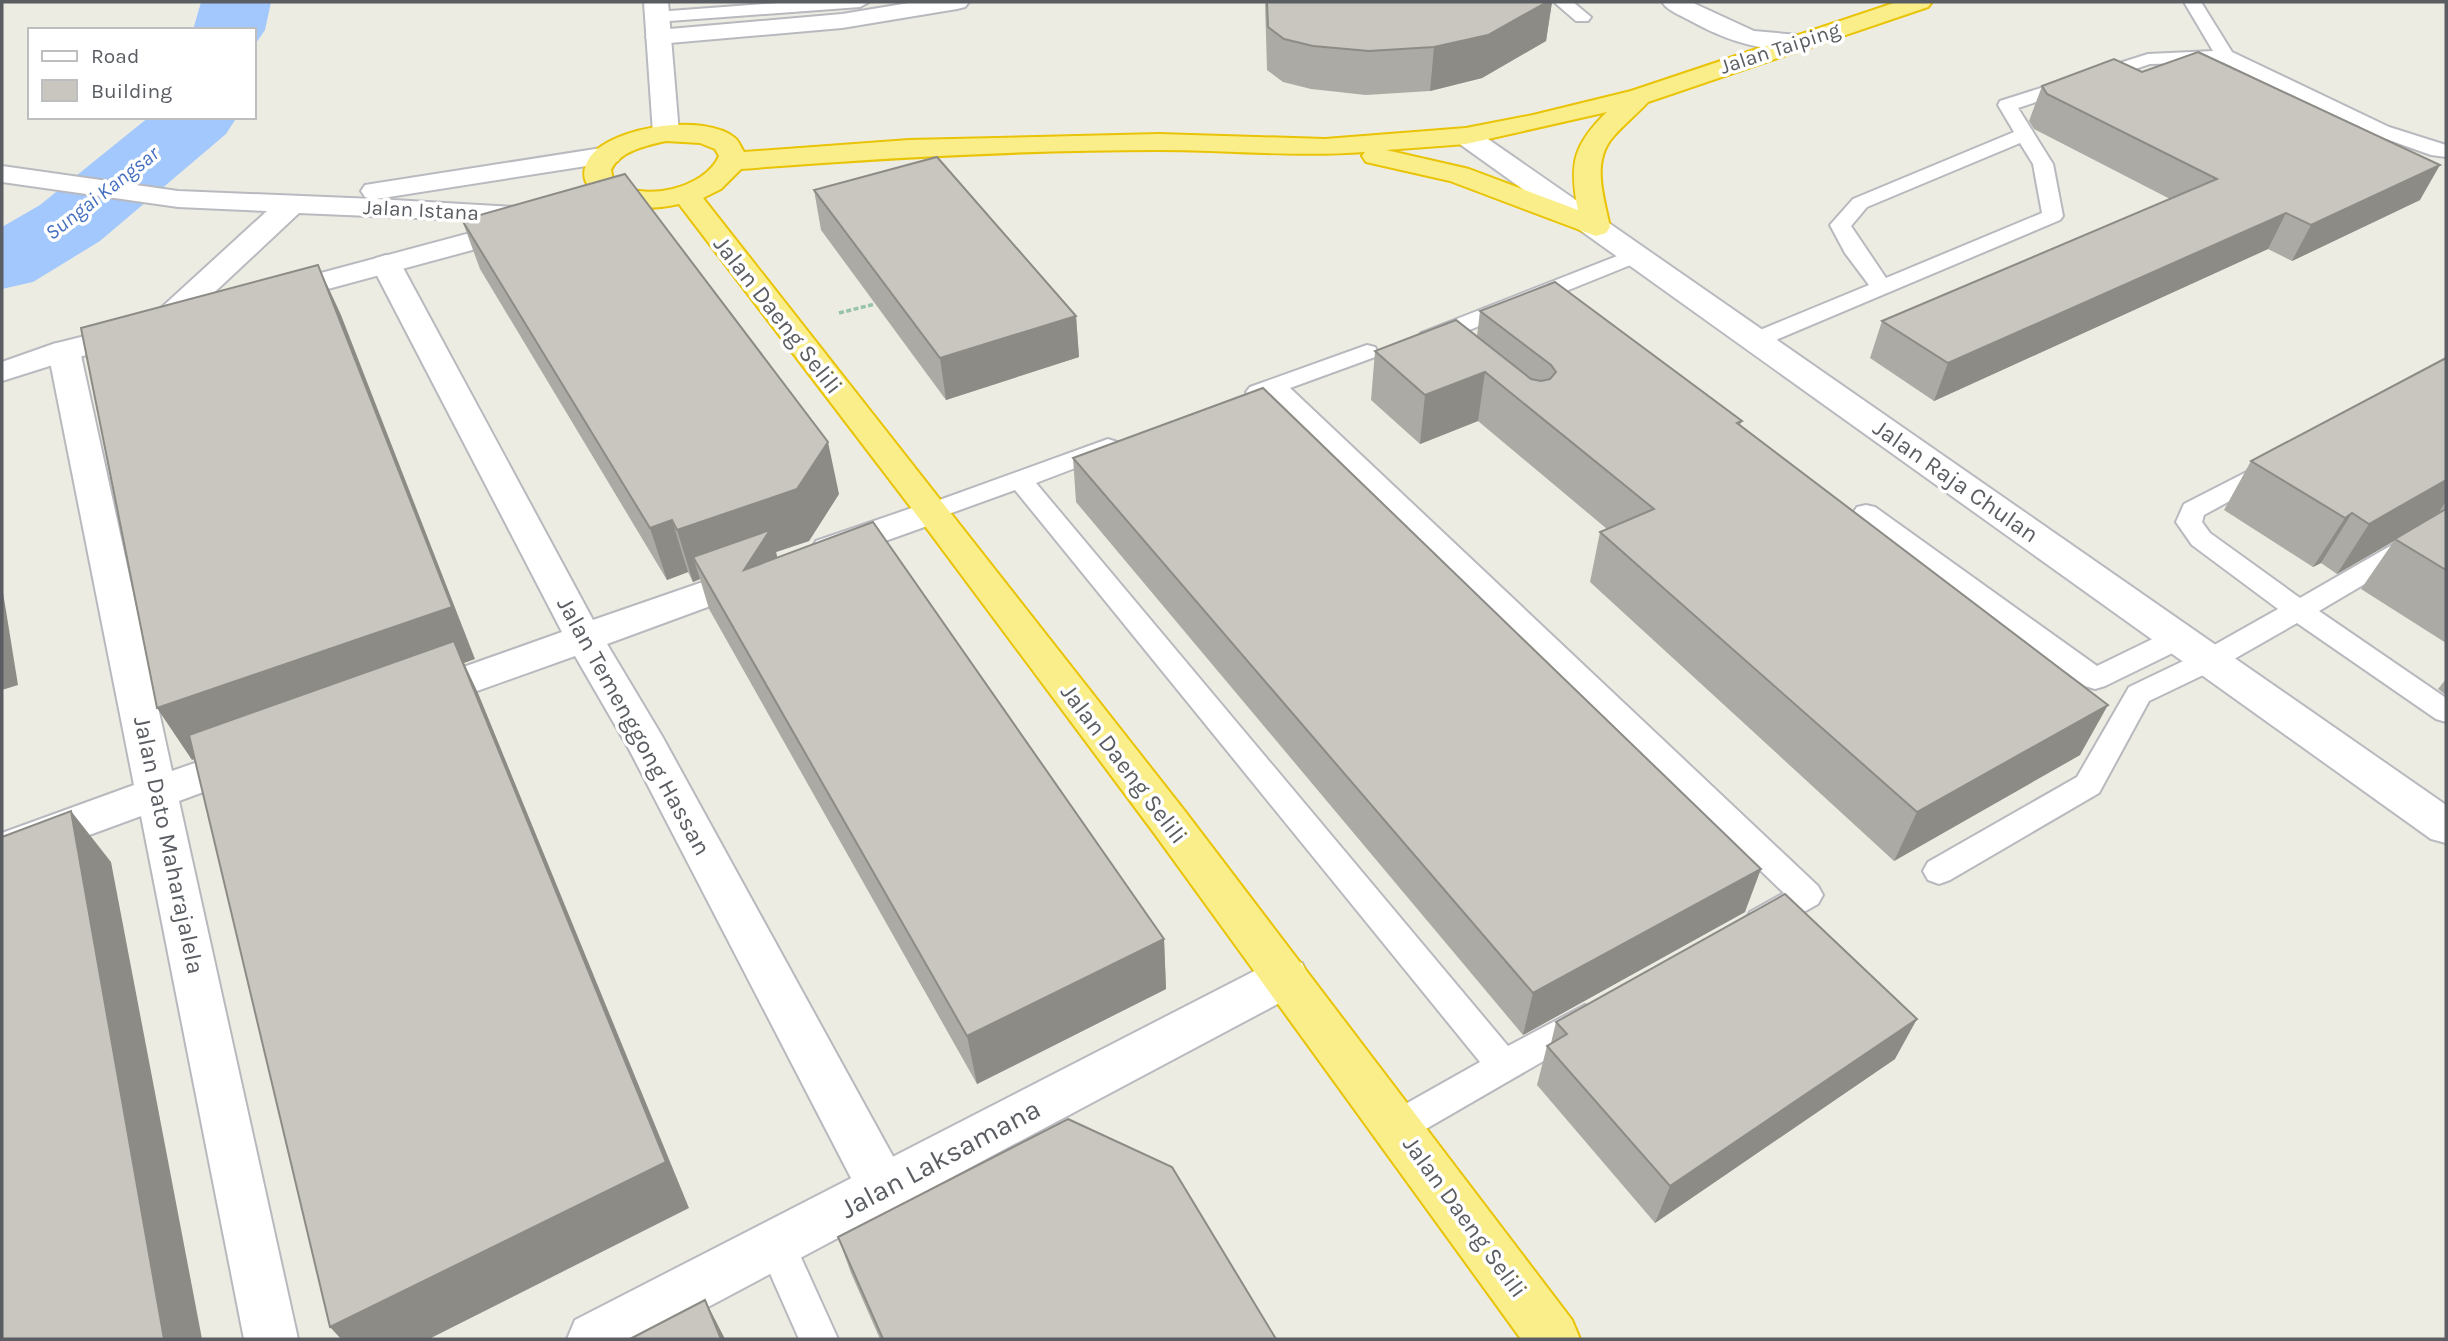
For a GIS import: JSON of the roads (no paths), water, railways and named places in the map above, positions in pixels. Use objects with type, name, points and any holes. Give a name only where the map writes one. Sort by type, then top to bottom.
[{"type":"highway","name":"Jalan Taiping","points":[[1325,147],[1466,136],[1533,123],[1640,96],[1920,2]]},
{"type":"highway","points":[[1596,227],[1585,177],[1586,155],[1604,129],[1640,96]]},
{"type":"highway","points":[[666,133],[688,133],[722,141],[731,150],[733,160],[729,171],[719,180],[686,195],[667,199],[631,198],[614,194],[602,186],[597,176],[599,165],[608,155],[624,145],[666,133]]},
{"type":"highway","points":[[733,160],[923,147],[1159,142],[1325,147],[1400,160],[1459,175],[1596,227]]},
{"type":"highway","name":"Jalan Daeng Selili","points":[[686,195],[932,512],[1399,1126],[1553,1339]]},
{"type":"street","points":[[666,133],[657,19],[842,20],[927,4],[957,2]]},
{"type":"street","points":[[1679,2],[1726,31],[1754,40],[1800,41]]},
{"type":"street","points":[[1721,67],[1734,55],[1735,48],[1726,31]]},
{"type":"street","name":"Jalan Raja Chulan","points":[[1466,136],[2446,827]]},
{"type":"street","name":"Jalan Istana","points":[[293,204],[608,155]]},
{"type":"street","name":"Jalan Istana","points":[[2,174],[178,199],[293,204],[578,213],[631,198]]},
{"type":"street","points":[[161,325],[293,204]]},
{"type":"street","points":[[254,300],[578,213]]},
{"type":"street","name":"Jalan Temenggong Hassan","points":[[386,264],[584,638],[649,747],[883,1188]]},
{"type":"street","points":[[2,372],[64,351],[214,311]]},
{"type":"street","name":"Jalan Dato Maharajalela","points":[[64,351],[271,1339]]},
{"type":"street","points":[[390,708],[932,512]]},
{"type":"street","points":[[2,850],[287,745]]},
{"type":"street","name":"Jalan Laksamana","points":[[594,1339],[1286,977]]},
{"type":"lane","points":[[657,19],[860,2]]},
{"type":"lane","points":[[1562,2],[1582,18]]},
{"type":"lane","points":[[2193,2],[2225,56]]},
{"type":"lane","points":[[1756,340],[2053,216],[2043,164],[2007,105],[2148,59],[2225,56],[2382,131],[2438,151],[2446,151]]},
{"type":"lane","points":[[1882,288],[1856,253],[1840,225],[1860,203],[2025,134]]},
{"type":"lane","points":[[1449,354],[1428,337],[1635,255]]},
{"type":"lane","points":[[1236,400],[1367,352]]},
{"type":"lane","points":[[1274,386],[1807,895],[1734,936]]},
{"type":"lane","points":[[932,512],[1134,438]]},
{"type":"lane","points":[[2290,457],[2193,510],[2189,522],[2201,539],[2299,611],[2446,712]]},
{"type":"lane","points":[[1020,480],[1504,1066]]},
{"type":"lane","points":[[1866,513],[2095,679],[2179,638]]},
{"type":"lane","points":[[1939,871],[2088,785],[2104,752],[2139,694],[2210,660],[2446,525]]},
{"type":"lane","points":[[1399,1126],[1613,1005]]},
{"type":"lane","points":[[776,1244],[819,1339]]},
{"type":"waterway","name":"Sungai Kangsar","points":[[230,28],[236,2]]},
{"type":"waterway","name":"Sungai Kangsar","points":[[2,263],[70,223],[196,119]]}]
